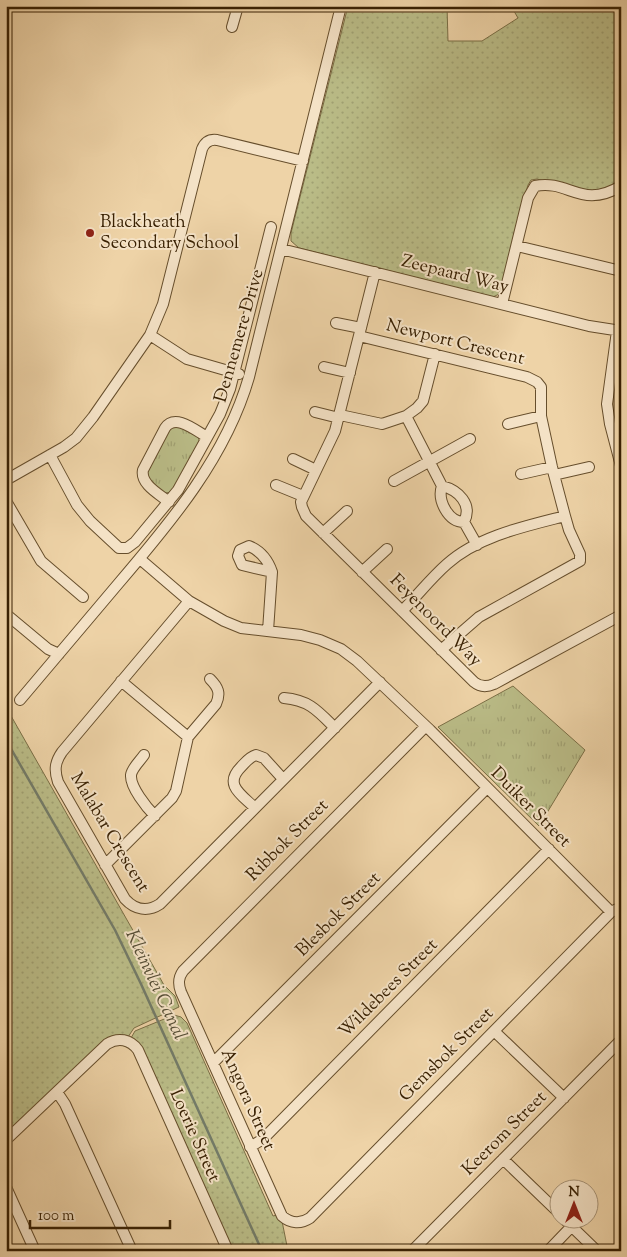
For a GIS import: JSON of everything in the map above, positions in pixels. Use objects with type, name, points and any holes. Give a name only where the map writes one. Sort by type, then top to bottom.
[{"type":"street","points":[[232,27],[238,6]]},
{"type":"street","name":"Dennemere Drive","points":[[20,700],[176,514],[199,482],[231,424],[249,377],[341,6]]},
{"type":"street","points":[[6,480],[71,443],[82,432],[150,335],[162,304],[205,143],[210,140],[217,140],[303,161]]},
{"type":"street","points":[[502,304],[528,198],[535,186],[548,186],[592,196],[608,193],[621,186]]},
{"type":"street","name":"Dennemere Drive","points":[[50,455],[82,512],[90,521],[122,549],[128,548],[136,542],[178,490],[224,406],[271,227]]},
{"type":"street","points":[[517,246],[619,268]]},
{"type":"street","name":"Zeepaard Way","points":[[281,249],[589,326],[619,331]]},
{"type":"street","points":[[276,485],[303,496],[328,448],[339,416],[375,272]]},
{"type":"street","points":[[336,323],[360,332]]},
{"type":"street","points":[[619,331],[607,404],[621,466]]},
{"type":"street","name":"Newport Crescent","points":[[360,332],[435,354],[533,379],[541,387],[541,416],[553,471],[569,530],[580,554],[580,562],[479,617],[441,650]]},
{"type":"street","points":[[150,335],[187,359],[249,377]]},
{"type":"street","points":[[316,412],[382,424],[406,416],[423,401],[435,354]]},
{"type":"street","points":[[324,367],[350,373]]},
{"type":"street","points":[[406,416],[442,486],[440,495],[447,512],[454,520],[464,522]]},
{"type":"street","points":[[508,424],[541,416]]},
{"type":"street","points":[[169,502],[145,482],[142,476],[143,470],[165,428],[170,423],[177,421],[207,437]]},
{"type":"street","points":[[394,481],[470,440]]},
{"type":"street","points":[[293,459],[316,470]]},
{"type":"street","points":[[521,474],[589,467]]},
{"type":"street","points":[[442,486],[454,489],[460,496],[467,512],[464,522],[477,545]]},
{"type":"street","name":"Feyenoord Way","points":[[303,496],[301,505],[306,516],[476,684],[486,686],[621,615]]},
{"type":"street","points":[[6,502],[40,561],[82,598]]},
{"type":"street","points":[[323,533],[347,511]]},
{"type":"street","points":[[402,611],[446,564],[477,545],[510,530],[565,516]]},
{"type":"street","name":"Feyenoord Way","points":[[362,572],[387,549]]},
{"type":"street","name":"Duiker Street","points":[[140,559],[189,601],[224,621],[241,628],[301,635],[320,640],[341,649],[358,661],[611,912]]},
{"type":"street","points":[[268,631],[272,572]]},
{"type":"street","name":"Malabar Crescent","points":[[189,601],[62,752],[56,766],[55,773],[58,782],[105,865],[128,903],[138,908],[152,908],[160,904],[380,682]]},
{"type":"street","points":[[6,614],[48,649],[59,654]]},
{"type":"street","points":[[105,865],[168,804],[176,791],[188,737],[219,698],[218,688],[210,679]]},
{"type":"street","points":[[121,681],[188,737]]},
{"type":"street","points":[[284,698],[295,699],[312,705],[335,728]]},
{"type":"street","name":"Ribbok Street","points":[[178,982],[183,971],[426,727]]},
{"type":"street","points":[[144,755],[133,769],[131,779],[142,801],[155,816]]},
{"type":"street","points":[[255,808],[235,787],[232,779],[234,774],[251,757],[256,755],[264,758],[283,779]]},
{"type":"street","name":"Blesbok Street","points":[[213,1064],[487,788]]},
{"type":"street","name":"Wildebees Street","points":[[250,1148],[263,1139],[549,849]]},
{"type":"street","name":"Gemsbok Street","points":[[296,1222],[310,1218],[611,912],[621,907]]},
{"type":"street","name":"Angora Street","points":[[178,982],[179,989],[279,1212],[286,1220],[296,1222]]},
{"type":"street","points":[[494,1030],[564,1098]]},
{"type":"street","name":"Loerie Street","points":[[56,1092],[107,1044],[115,1040],[125,1040],[131,1043],[138,1050],[228,1251]]},
{"type":"street","name":"Keerom Street","points":[[412,1251],[621,1040]]},
{"type":"street","points":[[6,1140],[56,1092],[65,1104],[132,1251]]},
{"type":"street","points":[[503,1159],[550,1204]]},
{"type":"street","points":[[6,1186],[35,1251]]},
{"type":"street","points":[[548,1251],[564,1230]]},
{"type":"street","points":[[576,1230],[597,1251]]},
{"type":"green space","points":[[348,6],[447,6],[448,41],[482,41],[518,18],[511,6],[621,6],[621,182],[611,187],[590,191],[569,188],[537,179],[531,180],[528,185],[501,293],[493,297],[299,248],[291,241],[291,233]]},
{"type":"green space","points":[[178,425],[198,437],[200,443],[172,492],[165,493],[147,480],[145,473],[170,428]]},
{"type":"green space","points":[[513,686],[585,750],[539,826],[438,727]]},
{"type":"green space","points":[[6,707],[164,985],[175,996],[179,1007],[134,1028],[128,1037],[123,1036],[6,1135]]},
{"type":"green space","points":[[174,1015],[181,1017],[187,1023],[273,1216],[277,1215],[282,1221],[288,1251],[232,1251],[131,1038],[135,1031]]},
{"type":"waterway","name":"Kleinvlei Canal","points":[[6,740],[115,930],[262,1251]]},
{"type":"place","name":"Blackheath Secondary School","points":[[90,233]]}]
